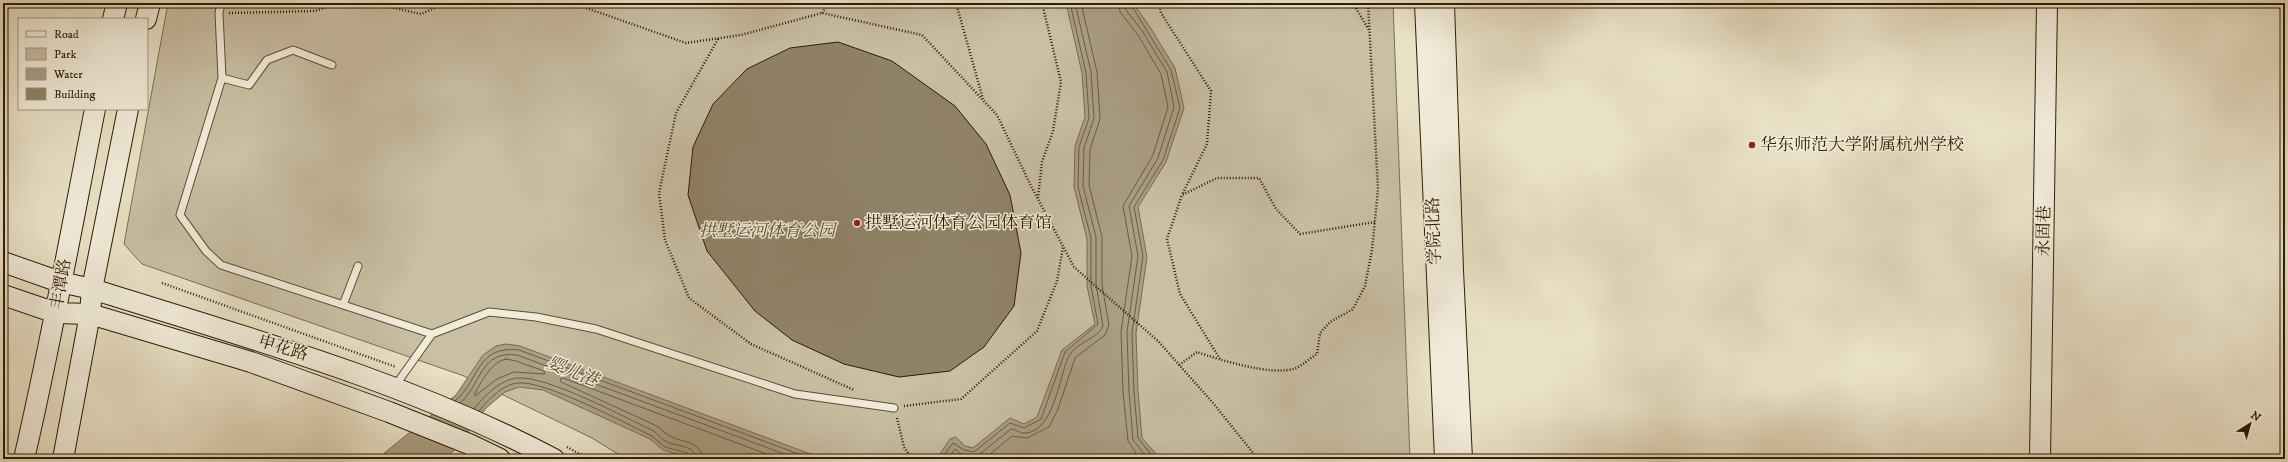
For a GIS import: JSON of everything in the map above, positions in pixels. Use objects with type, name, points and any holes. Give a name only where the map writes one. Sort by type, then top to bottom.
[{"type":"main road","points":[[114,18],[117,3]]},
{"type":"main road","points":[[146,18],[150,3]]},
{"type":"main road","name":"学院北路","points":[[1425,3],[1445,459]]},
{"type":"main road","name":"学院北路","points":[[1444,3],[1453,270],[1462,459]]},
{"type":"main road","name":"永固巷","points":[[2040,459],[2047,3]]},
{"type":"main road","name":"丰潭路","points":[[25,455],[56,313],[60,282],[95,110]]},
{"type":"main road","name":"丰潭路","points":[[63,458],[90,314],[92,289],[128,110]]},
{"type":"main road","name":"申花路","points":[[3,262],[60,282],[92,289],[322,360],[403,391],[486,426],[554,459]]},
{"type":"main road","name":"申花路","points":[[3,295],[56,313],[90,314],[251,362],[389,412],[469,444],[500,459]]},
{"type":"lane","points":[[221,3],[219,14],[222,78],[180,215],[206,251],[221,265],[432,334]]},
{"type":"lane","points":[[222,78],[249,85],[267,60],[292,50],[332,65]]},
{"type":"lane","points":[[343,305],[358,266]]},
{"type":"lane","points":[[403,391],[405,372],[432,334],[489,312],[536,317],[596,329],[795,394],[894,408]]},
{"type":"path","points":[[219,14],[315,11],[339,3]]},
{"type":"path","points":[[373,3],[421,14],[446,3]]},
{"type":"path","points":[[572,3],[686,43],[741,35],[822,13],[922,35],[997,115],[1038,199],[1074,267],[1159,342],[1258,459]]},
{"type":"path","points":[[822,13],[829,3]]},
{"type":"path","points":[[956,3],[983,100]]},
{"type":"path","points":[[1038,199],[1042,162],[1053,131],[1061,82],[1042,3]]},
{"type":"path","points":[[1159,3],[1161,13],[1211,91],[1206,144],[1182,195],[1167,239],[1180,294],[1220,360]]},
{"type":"path","points":[[1353,3],[1370,30]]},
{"type":"path","points":[[1179,365],[1197,352],[1220,360],[1267,370],[1295,368],[1316,354],[1320,333],[1330,322],[1354,309],[1365,286],[1372,250],[1378,189],[1368,3]]},
{"type":"path","points":[[718,38],[676,113],[659,193],[665,240],[689,298],[751,344],[860,393]]},
{"type":"path","points":[[1182,195],[1217,178],[1259,178],[1276,209],[1300,234],[1375,222]]},
{"type":"path","points":[[912,459],[904,447],[894,408],[961,399],[1037,330],[1057,281],[1063,247]]},
{"type":"path","points":[[162,283],[405,372]]},
{"type":"green space","name":"拱墅运河体育公园","points":[[168,3],[1393,3],[1410,459],[626,459],[592,438],[464,376],[142,264],[124,244]]},
{"type":"water","points":[[1066,3],[1133,3],[1150,27],[1175,68],[1184,108],[1166,162],[1138,207],[1147,257],[1136,333],[1138,391],[1142,438],[1157,455],[1209,459],[930,459],[938,457],[950,439],[956,437],[965,446],[973,448],[1010,418],[1024,424],[1037,417],[1062,350],[1095,324],[1087,286],[1087,239],[1074,187],[1075,146],[1085,117],[1082,73]]},
{"type":"water","name":"婴儿港","points":[[506,344],[520,346],[824,459],[693,459],[663,450],[650,439],[543,390],[519,387],[505,392],[486,408],[447,459],[377,459],[456,395],[483,355],[496,346]]},
{"type":"water","points":[[226,455],[291,459],[128,459]]},
{"type":"building","name":"拱墅运河体育公园体育馆","points":[[838,42],[892,61],[955,106],[986,144],[1010,195],[1021,253],[1014,306],[984,347],[950,371],[899,377],[844,364],[792,340],[755,311],[707,251],[688,195],[693,147],[713,104],[747,69],[790,48]]},
{"type":"place","name":"华东师范大学附属杭州学校","points":[[1752,145]]},
{"type":"place","name":"拱墅运河体育公园体育馆","points":[[857,223]]}]
